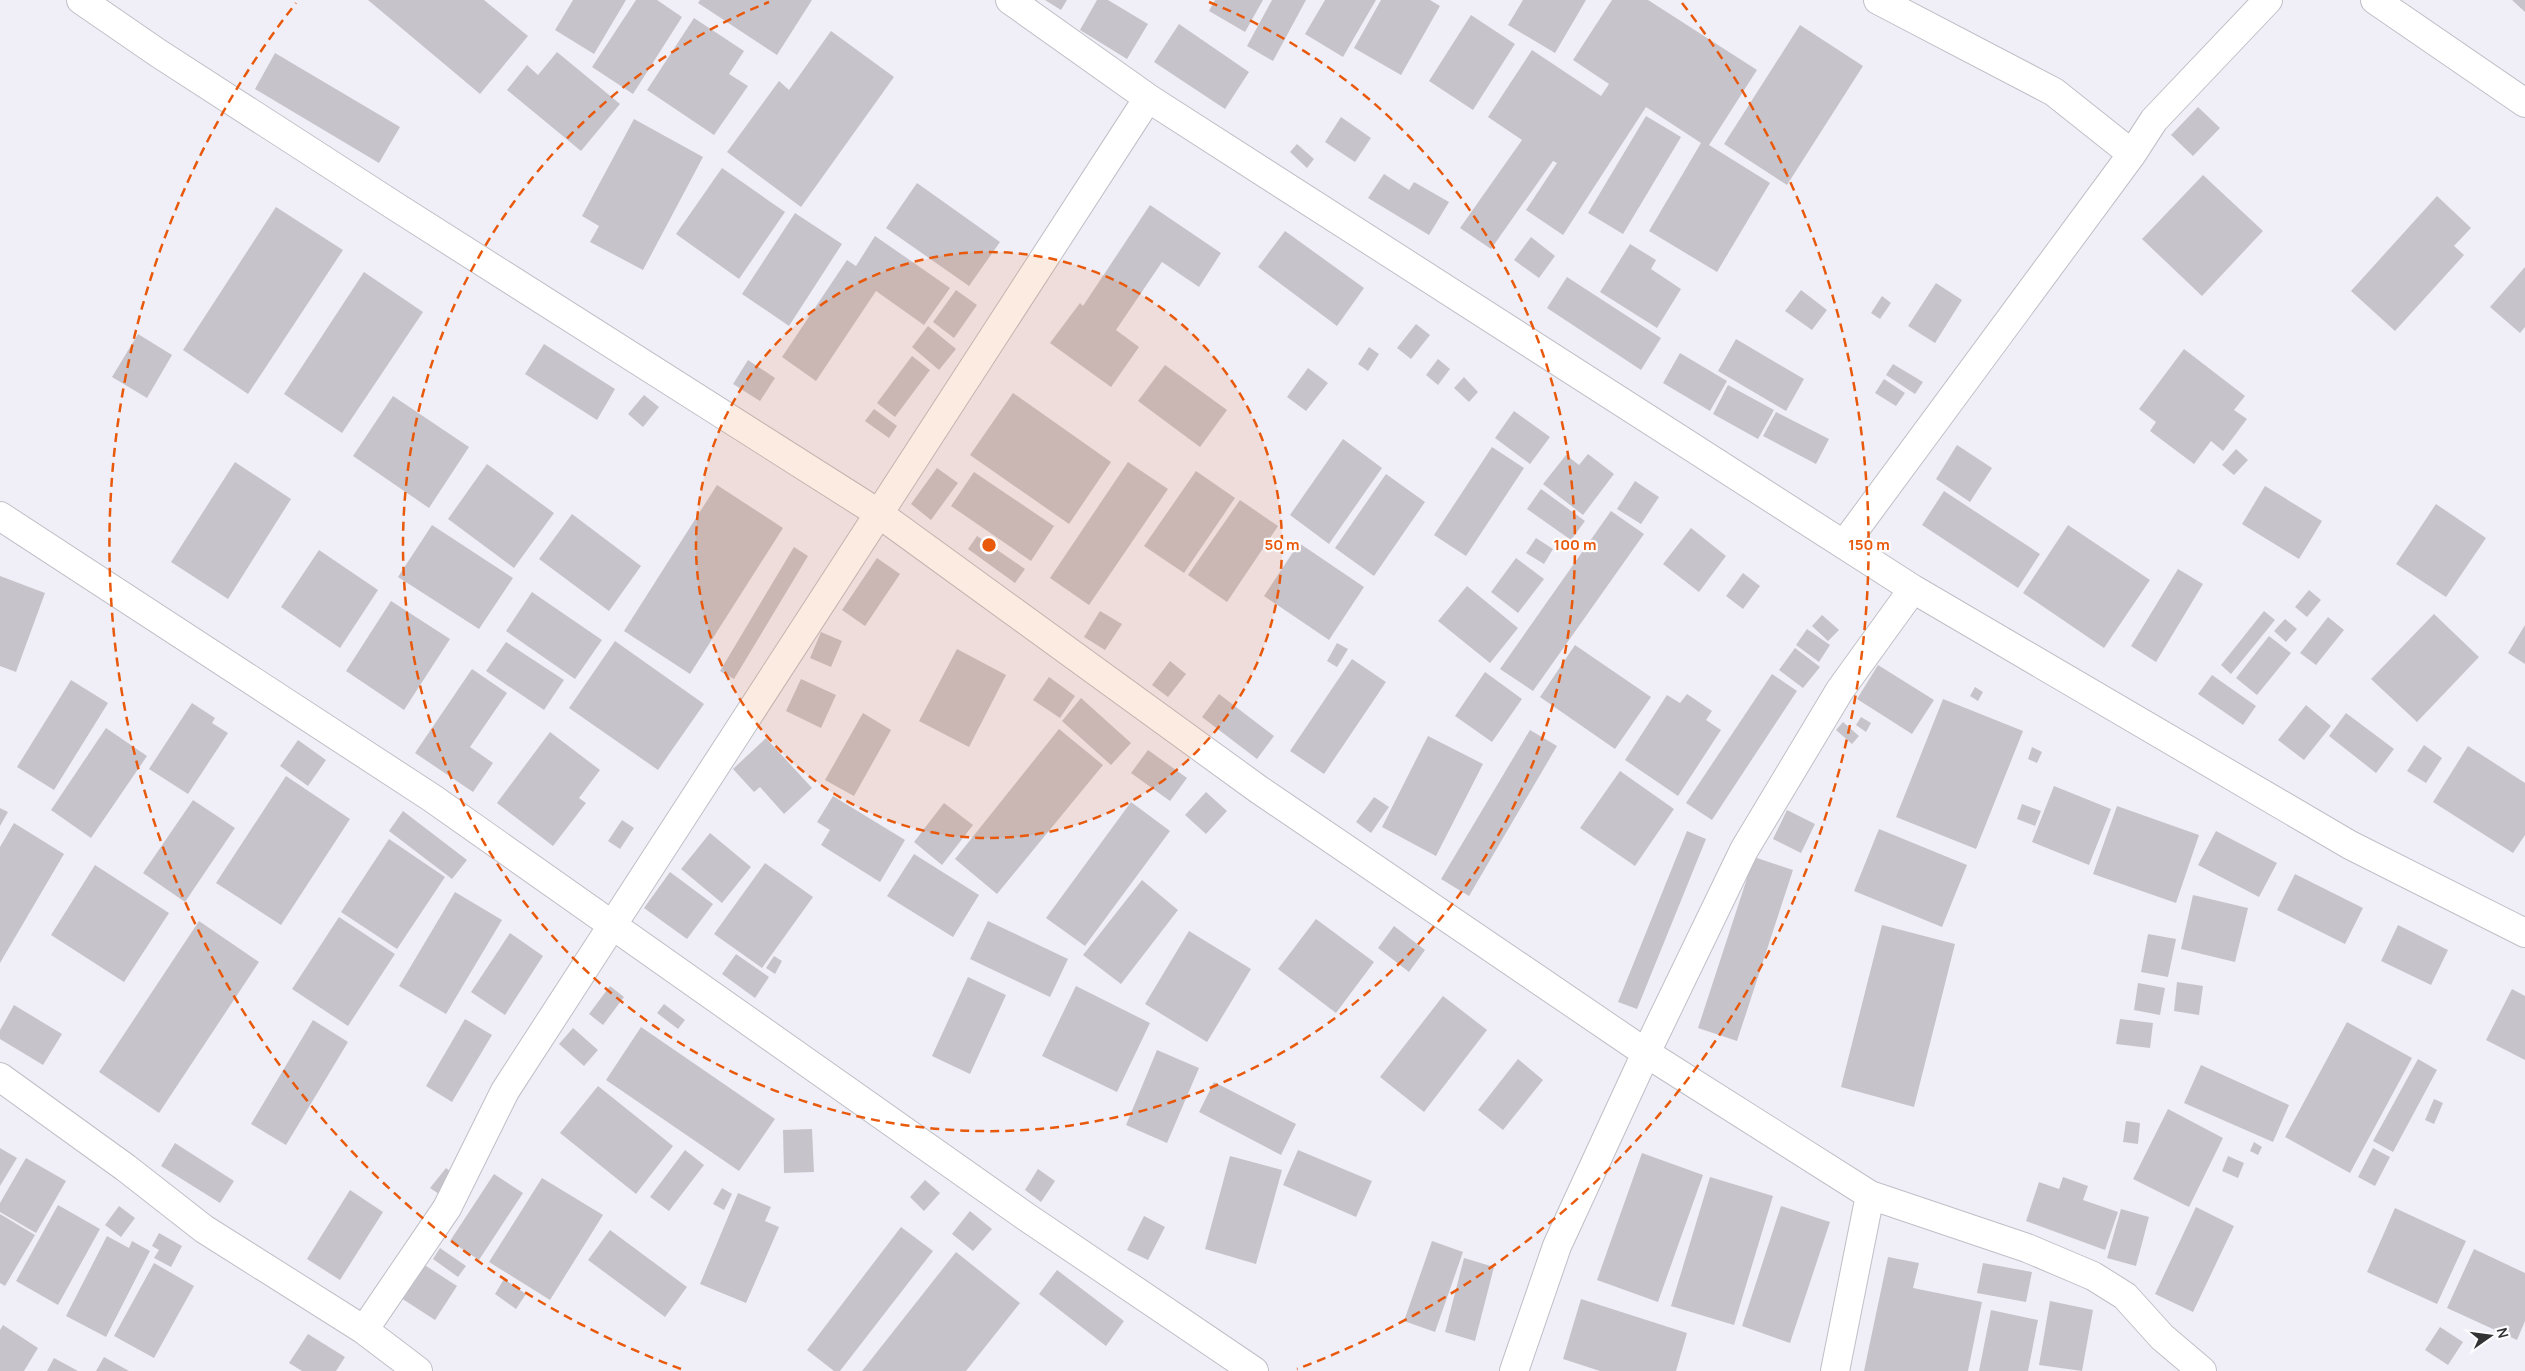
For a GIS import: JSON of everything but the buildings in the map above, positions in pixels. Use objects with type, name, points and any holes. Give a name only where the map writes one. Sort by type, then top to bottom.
[{"type":"street","points":[[81,0],[158,53],[398,208],[878,513],[1258,789],[1646,1053],[1870,1195],[2027,1248],[2093,1276],[2125,1296],[2162,1337],[2202,1371]]},
{"type":"street","points":[[1010,0],[1148,98],[1845,543],[1913,589],[2350,845],[2525,932]]},
{"type":"street","points":[[1878,0],[2054,92],[2132,154]]},
{"type":"street","points":[[1845,543],[2132,154],[2154,120],[2268,0]]},
{"type":"street","points":[[2375,0],[2525,103]]},
{"type":"street","points":[[364,1330],[447,1208],[505,1091],[613,927],[878,513],[1148,98]]},
{"type":"street","points":[[0,516],[432,798],[1025,1216],[1254,1371]]},
{"type":"street","points":[[1514,1371],[1557,1246],[1646,1053],[1744,850],[1840,690],[1913,589]]},
{"type":"street","points":[[0,1077],[126,1168],[204,1229],[364,1330],[418,1371]]},
{"type":"street","points":[[1835,1371],[1870,1195]]}]
